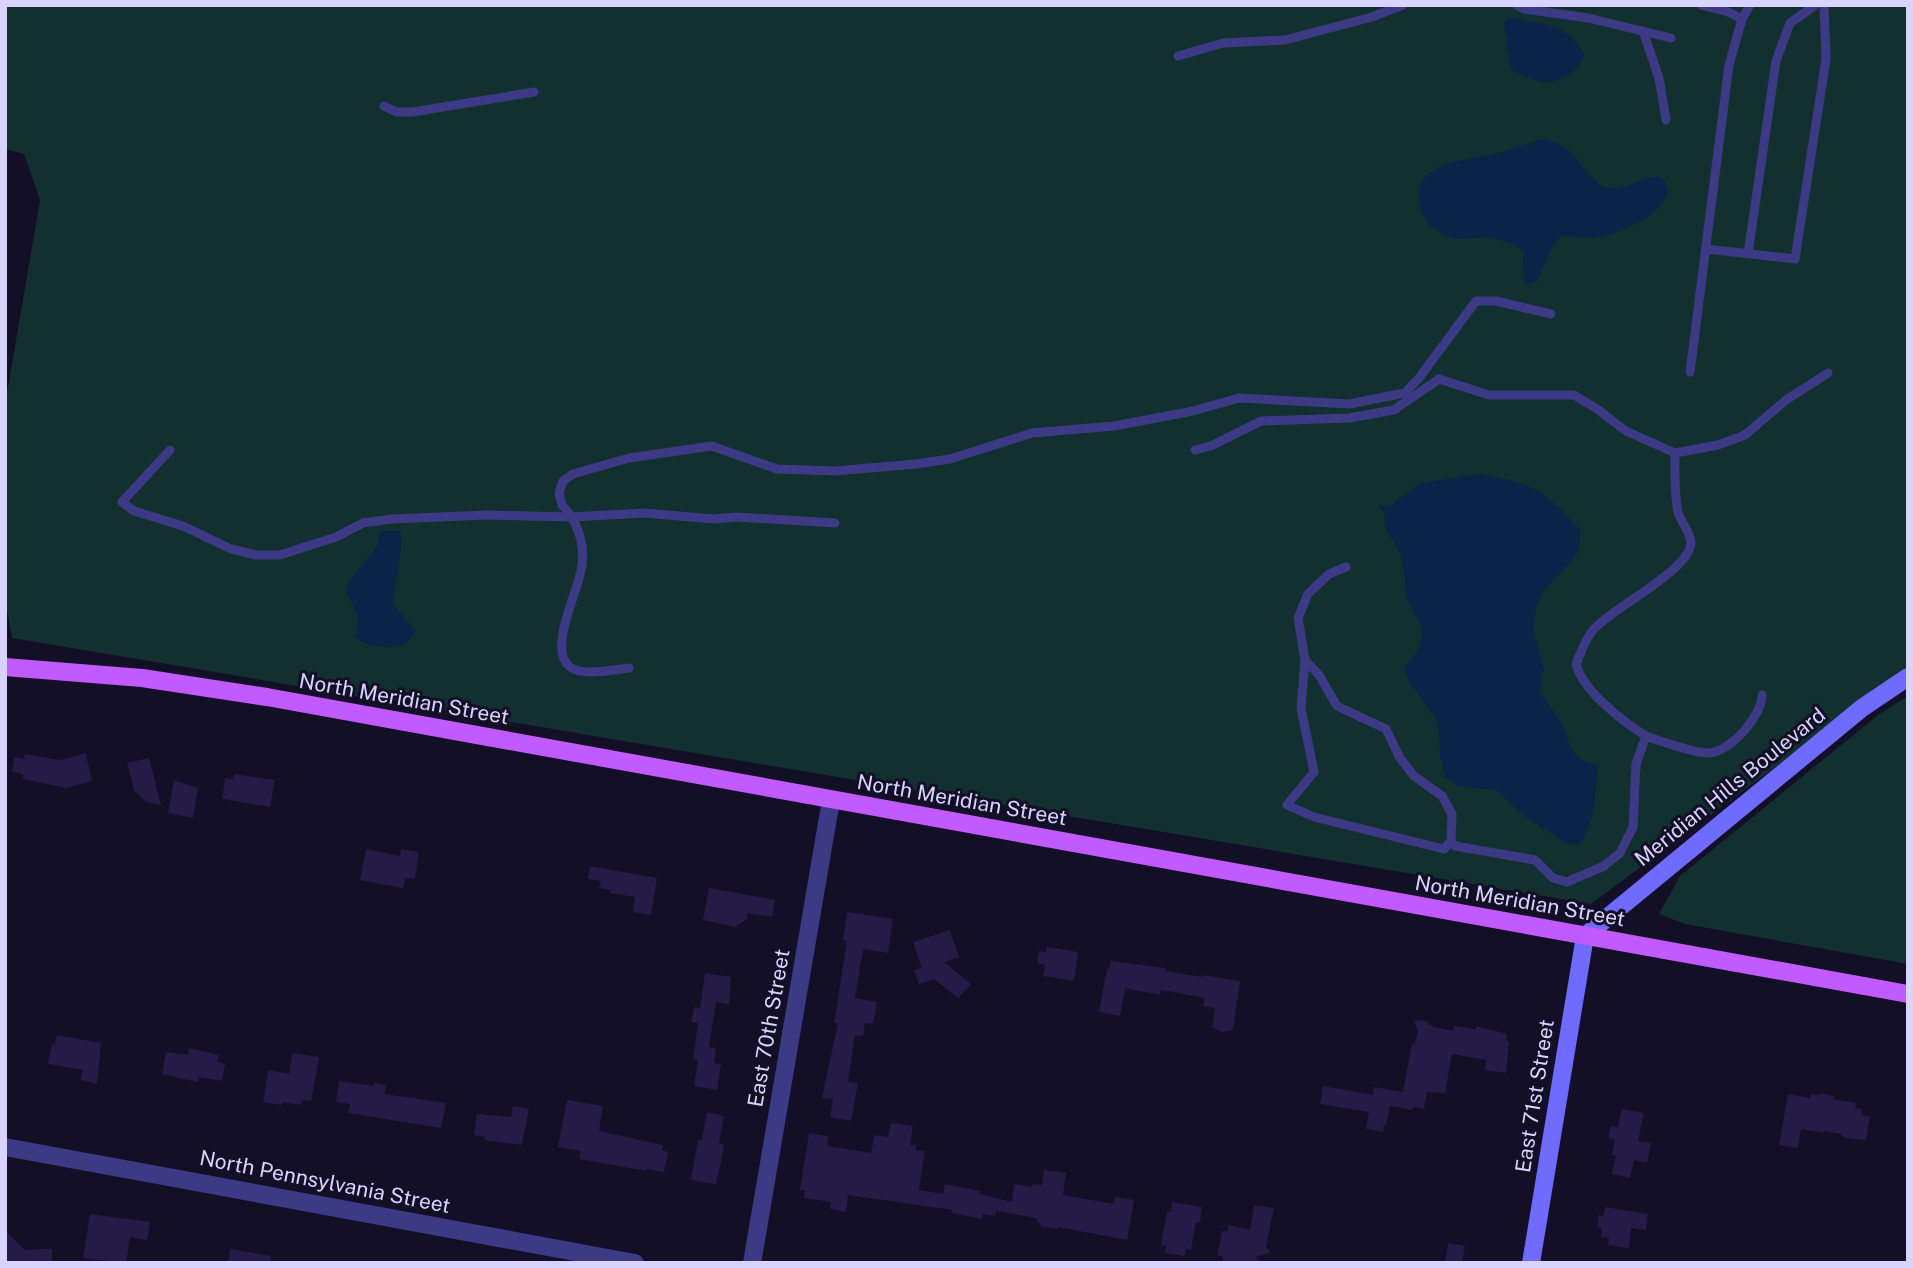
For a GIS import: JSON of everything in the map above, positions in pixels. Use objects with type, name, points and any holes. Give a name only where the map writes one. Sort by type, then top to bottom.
[{"type":"main road","name":"North Meridian Street","points":[[5,667],[142,678],[267,697],[1908,994]]},
{"type":"main road","name":"Meridian Hills Boulevard","points":[[1585,936],[1863,708],[1908,677]]},
{"type":"main road","name":"East 71st Street","points":[[1531,1263],[1585,936]]},
{"type":"street","name":"East 70th Street","points":[[752,1263],[831,800]]},
{"type":"street","name":"North Pennsylvania Street","points":[[5,1147],[635,1263]]},
{"type":"lane","points":[[1178,56],[1223,43],[1285,40],[1372,17],[1403,5]]},
{"type":"lane","points":[[1517,5],[1524,9],[1588,18],[1671,38]]},
{"type":"lane","points":[[1701,5],[1742,19]]},
{"type":"lane","points":[[1690,372],[1729,65],[1742,19],[1750,5]]},
{"type":"lane","points":[[1748,254],[1776,61],[1790,23],[1815,5]]},
{"type":"lane","points":[[1706,249],[1795,259],[1826,60],[1824,5]]},
{"type":"lane","points":[[1643,31],[1659,78],[1666,120]]},
{"type":"lane","points":[[384,106],[396,112],[413,112],[534,92]]},
{"type":"lane","points":[[629,668],[580,671],[570,667],[565,659],[562,632],[582,567],[580,534],[572,517],[562,505],[559,493],[563,481],[573,474],[629,458],[712,446],[777,469],[835,471],[916,464],[950,459],[1032,433],[1114,426],[1193,411],[1239,398],[1349,404],[1405,393],[1476,301],[1496,301],[1551,314]]},
{"type":"lane","points":[[1195,450],[1211,446],[1261,421],[1349,418],[1394,410],[1439,379],[1489,395],[1574,395],[1626,431],[1675,453],[1718,445],[1745,435],[1786,400],[1828,373]]},
{"type":"lane","points":[[170,450],[122,502],[134,511],[183,526],[231,549],[256,555],[280,555],[336,537],[363,523],[392,519],[486,515],[572,517],[644,513],[714,519],[736,517],[835,523]]},
{"type":"lane","points":[[1675,453],[1679,513],[1691,541],[1687,556],[1669,573],[1593,629],[1576,664],[1580,676],[1617,715],[1646,736],[1710,753],[1731,744],[1749,725],[1762,701],[1762,695]]},
{"type":"lane","points":[[1305,660],[1319,675],[1337,706],[1386,729],[1400,758],[1414,776],[1442,796],[1452,814],[1451,841],[1444,849],[1314,817],[1287,805],[1314,772],[1301,708],[1305,660],[1298,618],[1308,594],[1329,574],[1346,567]]},
{"type":"lane","points":[[1451,841],[1455,846],[1535,860],[1553,878],[1567,882],[1604,866],[1620,853],[1633,827],[1636,764],[1646,736]]},
{"type":"green space","points":[[5,5],[1908,5],[1908,668],[1591,904],[12,638],[5,598],[5,405],[40,200],[24,154],[5,149]]},
{"type":"green space","points":[[1908,696],[1908,964],[1685,924],[1659,914],[1680,876],[1878,715]]},
{"type":"water","points":[[1509,17],[1552,26],[1568,34],[1584,54],[1580,64],[1563,78],[1550,82],[1537,81],[1514,72],[1509,63],[1504,23]]},
{"type":"water","points":[[1540,140],[1563,146],[1590,176],[1606,187],[1620,188],[1660,177],[1665,182],[1668,194],[1654,211],[1623,230],[1589,238],[1562,235],[1553,246],[1537,281],[1525,285],[1524,251],[1500,240],[1456,239],[1437,231],[1423,216],[1419,190],[1432,171],[1443,166]]},
{"type":"water","points":[[1477,474],[1524,484],[1546,496],[1580,530],[1579,550],[1543,591],[1536,609],[1533,629],[1544,670],[1539,692],[1560,721],[1573,752],[1598,766],[1591,818],[1578,845],[1566,843],[1524,816],[1496,790],[1458,786],[1446,778],[1435,718],[1410,683],[1404,668],[1420,646],[1421,627],[1408,601],[1398,547],[1385,527],[1385,514],[1378,505],[1390,506],[1421,483]]},
{"type":"water","points":[[380,531],[401,531],[393,604],[416,631],[405,643],[389,647],[371,645],[356,638],[358,617],[346,591],[348,583],[377,547]]},
{"type":"building","points":[[86,753],[92,781],[66,788],[23,779],[23,774],[12,772],[14,757],[24,759],[25,754],[60,760]]},
{"type":"building","points":[[149,758],[161,805],[146,802],[134,790],[127,763]]},
{"type":"building","points":[[234,774],[275,780],[270,807],[222,799],[225,778],[233,779]]},
{"type":"building","points":[[174,780],[198,788],[193,818],[168,813]]},
{"type":"building","points":[[366,849],[400,856],[401,849],[419,852],[415,879],[405,878],[403,888],[360,880]]},
{"type":"building","points":[[590,866],[657,878],[651,915],[633,912],[635,897],[610,893],[611,890],[599,888],[601,881],[588,879]]},
{"type":"building","points":[[709,888],[775,900],[772,917],[748,913],[747,919],[735,927],[703,920]]},
{"type":"building","points":[[847,912],[893,919],[888,953],[863,949],[855,998],[877,1002],[873,1024],[865,1023],[863,1036],[855,1035],[848,1082],[858,1083],[851,1121],[830,1117],[833,1099],[822,1098],[838,1023],[834,1023],[847,941],[843,940]]},
{"type":"building","points":[[950,930],[959,957],[944,962],[971,984],[958,998],[934,979],[919,984],[914,970],[922,968],[913,942]]},
{"type":"building","points":[[1047,947],[1078,952],[1074,981],[1043,976],[1045,965],[1037,963],[1039,951],[1046,952]]},
{"type":"building","points":[[1111,961],[1240,981],[1233,1030],[1222,1032],[1212,1027],[1215,1008],[1203,1006],[1205,998],[1161,990],[1160,995],[1125,988],[1120,1016],[1099,1012]]},
{"type":"building","points":[[705,973],[731,977],[729,1004],[716,1002],[709,1047],[716,1048],[714,1063],[721,1064],[717,1090],[694,1086],[698,1060],[693,1059],[698,1023],[691,1022],[694,1007],[700,1008]]},
{"type":"building","points":[[1424,1020],[1434,1027],[1453,1031],[1454,1026],[1476,1029],[1476,1026],[1507,1034],[1506,1041],[1509,1041],[1506,1073],[1485,1070],[1486,1060],[1452,1054],[1445,1093],[1427,1092],[1424,1109],[1390,1106],[1383,1132],[1366,1129],[1369,1112],[1320,1104],[1323,1086],[1373,1095],[1374,1087],[1403,1092],[1412,1044],[1415,1044],[1418,1030],[1414,1021]]},
{"type":"building","points":[[57,1035],[101,1043],[97,1084],[81,1080],[83,1070],[48,1064],[52,1044],[55,1044]]},
{"type":"building","points":[[189,1048],[219,1055],[217,1062],[225,1064],[222,1081],[199,1077],[198,1082],[162,1074],[166,1052],[188,1055]]},
{"type":"building","points":[[292,1053],[319,1057],[311,1101],[302,1100],[301,1105],[263,1102],[268,1070],[289,1074]]},
{"type":"building","points":[[339,1081],[386,1085],[385,1094],[446,1103],[441,1128],[348,1113],[350,1104],[336,1102]]},
{"type":"building","points":[[1788,1094],[1810,1098],[1811,1094],[1834,1096],[1833,1099],[1856,1103],[1855,1108],[1862,1109],[1861,1115],[1870,1116],[1866,1140],[1801,1129],[1798,1148],[1779,1145]]},
{"type":"building","points":[[567,1100],[603,1106],[599,1131],[663,1145],[662,1150],[668,1152],[664,1172],[579,1159],[581,1151],[558,1147]]},
{"type":"building","points":[[513,1106],[529,1109],[522,1145],[484,1140],[485,1137],[474,1135],[477,1114],[511,1117]]},
{"type":"building","points":[[1622,1109],[1644,1113],[1638,1141],[1651,1143],[1647,1163],[1634,1160],[1630,1178],[1612,1174],[1616,1156],[1612,1155],[1615,1140],[1608,1138],[1611,1126],[1618,1127]]},
{"type":"building","points":[[707,1112],[724,1116],[719,1143],[724,1144],[716,1184],[691,1180],[698,1140],[702,1140]]},
{"type":"building","points":[[891,1123],[913,1126],[910,1145],[916,1145],[916,1150],[925,1151],[919,1190],[943,1194],[945,1184],[980,1191],[980,1194],[1012,1202],[1014,1184],[1032,1187],[1033,1184],[1042,1185],[1044,1170],[1066,1173],[1063,1195],[1114,1204],[1115,1197],[1134,1200],[1127,1240],[1058,1227],[1042,1227],[1036,1218],[996,1211],[995,1216],[983,1214],[982,1219],[952,1213],[952,1210],[848,1195],[846,1212],[830,1209],[831,1202],[804,1198],[805,1190],[800,1190],[809,1133],[828,1136],[827,1146],[871,1153],[874,1135],[888,1137]]},
{"type":"building","points":[[1172,1202],[1202,1207],[1191,1250],[1186,1249],[1184,1256],[1165,1253],[1166,1246],[1161,1245],[1167,1212],[1171,1212]]},
{"type":"building","points":[[1254,1205],[1274,1208],[1266,1247],[1271,1252],[1256,1257],[1260,1263],[1222,1263],[1223,1257],[1217,1255],[1222,1231],[1227,1232],[1229,1225],[1250,1230]]},
{"type":"building","points":[[1605,1207],[1648,1214],[1646,1230],[1631,1228],[1629,1248],[1608,1245],[1609,1238],[1601,1237],[1602,1228],[1597,1228],[1598,1215],[1604,1216]]},
{"type":"building","points":[[90,1214],[150,1222],[147,1240],[130,1237],[126,1263],[83,1258]]},
{"type":"building","points":[[5,1230],[25,1250],[52,1249],[52,1263],[5,1263]]},
{"type":"building","points":[[1448,1243],[1465,1246],[1462,1263],[1445,1263]]},
{"type":"building","points":[[230,1249],[271,1256],[271,1263],[228,1263]]}]
